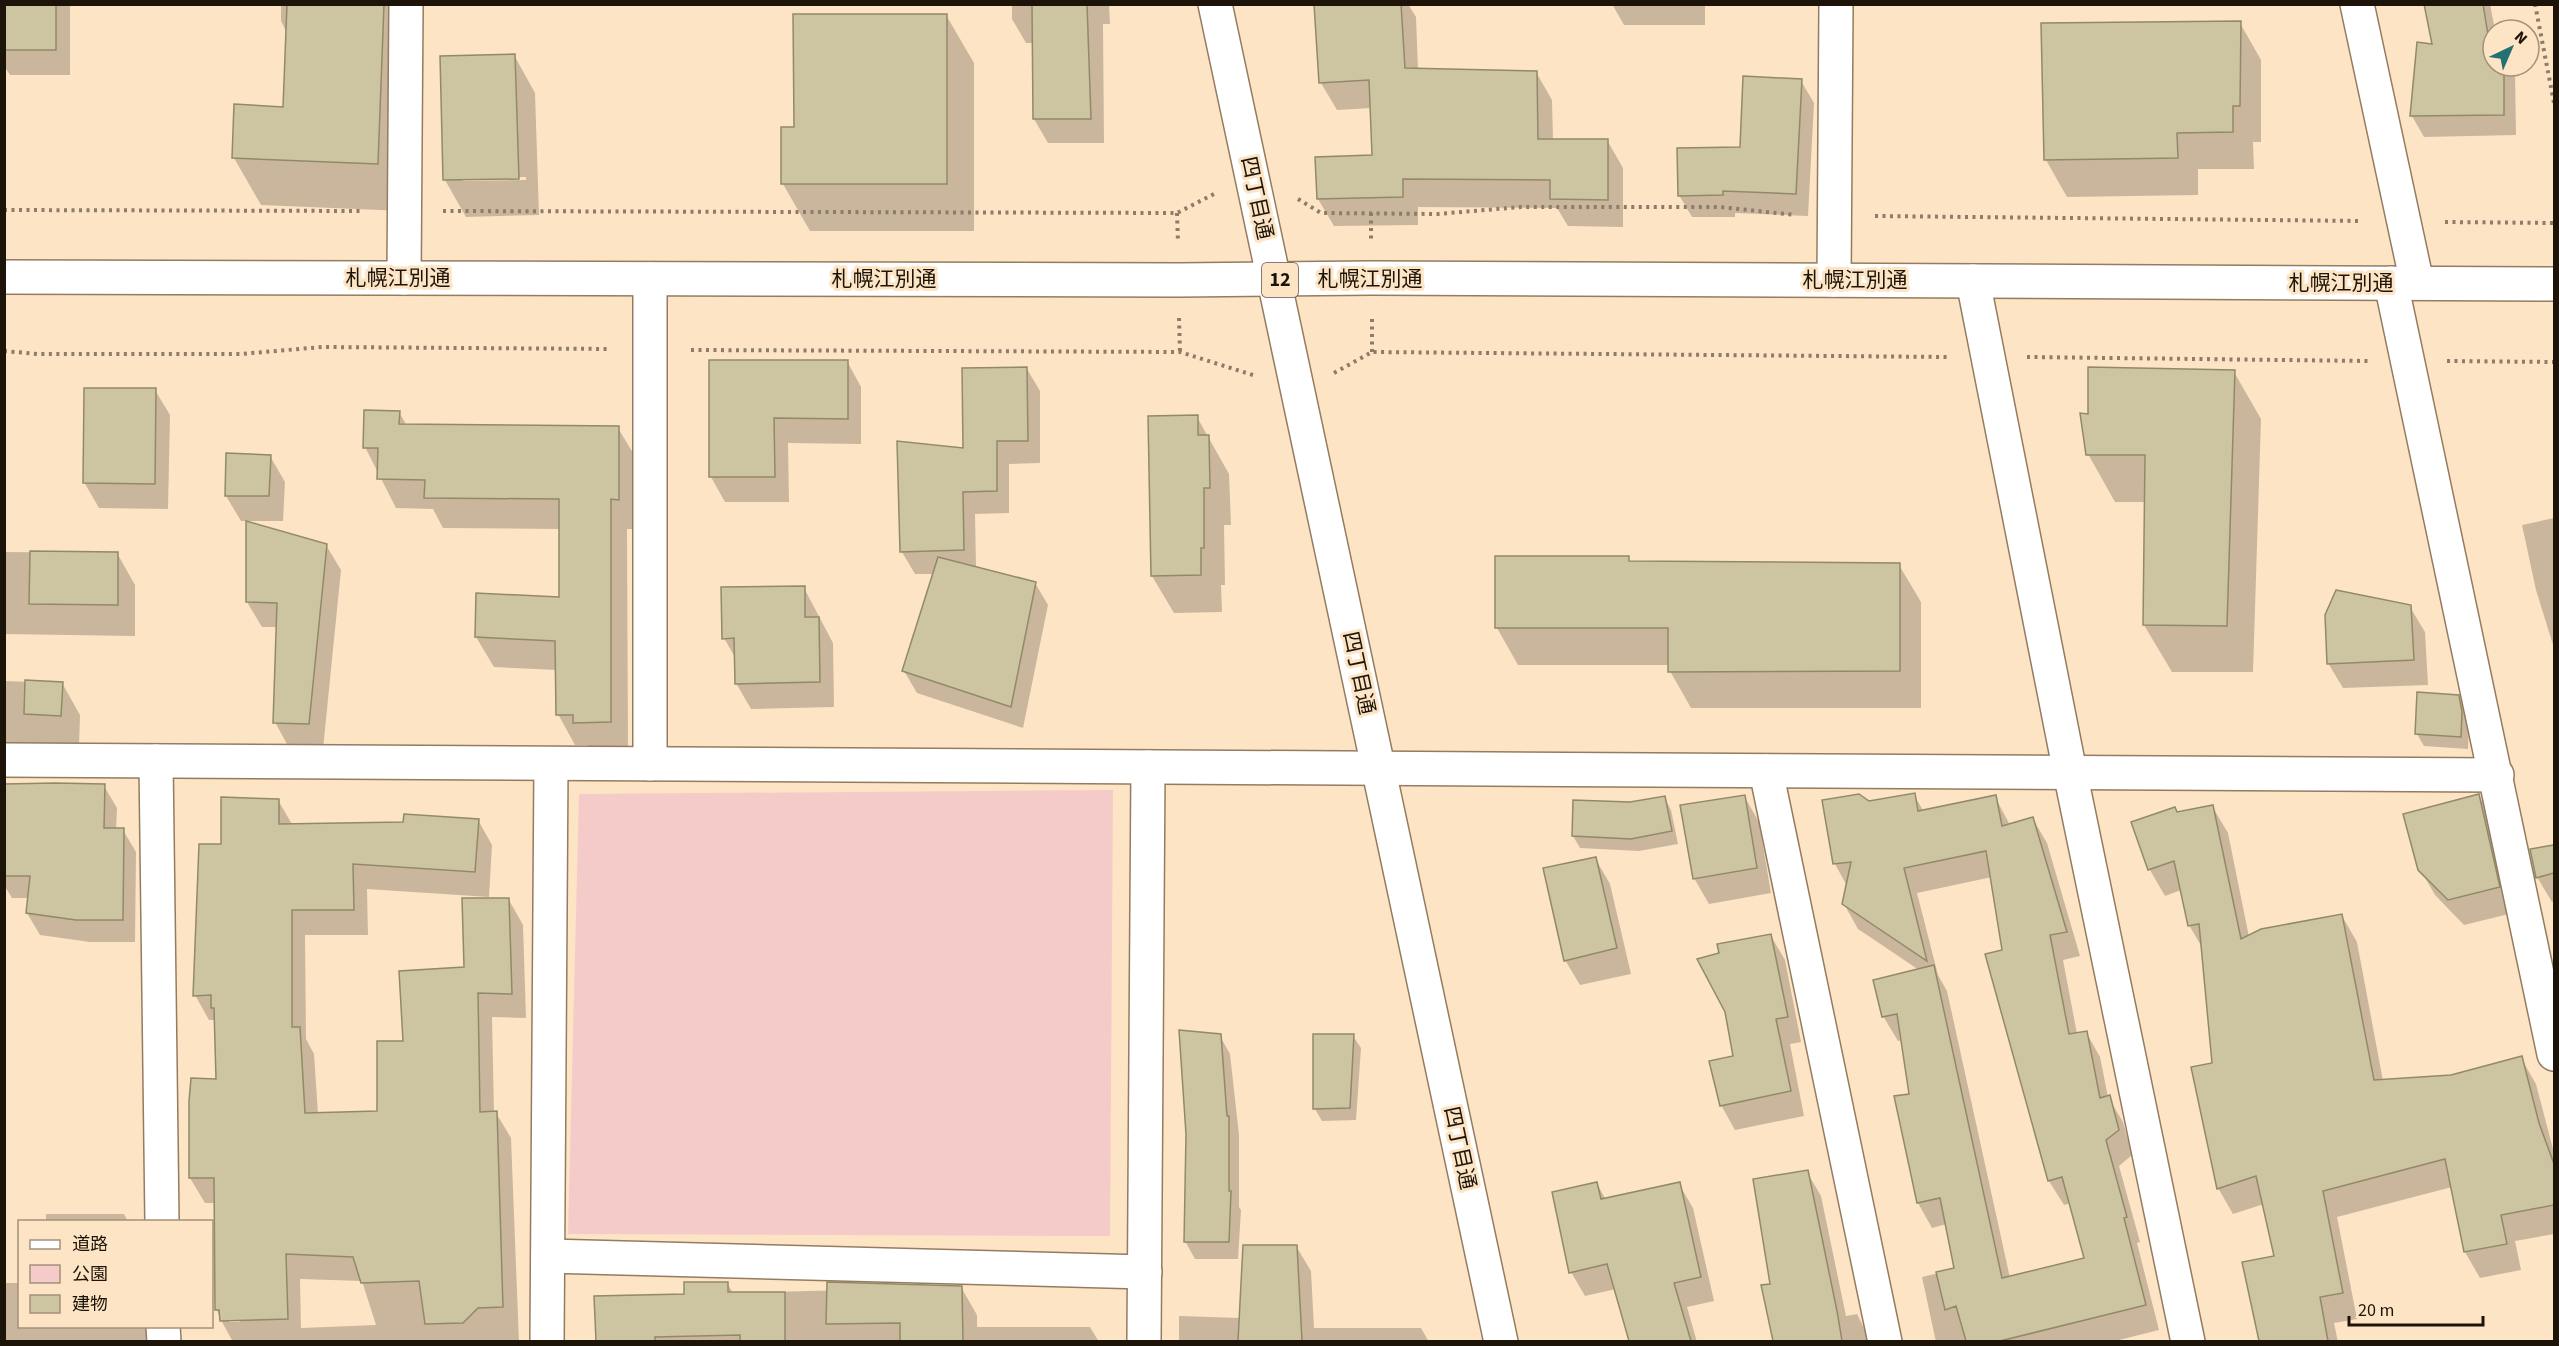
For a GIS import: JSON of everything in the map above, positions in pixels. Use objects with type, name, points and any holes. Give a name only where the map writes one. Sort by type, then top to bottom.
[{"type":"main road","points":[[404,278],[406,4]]},
{"type":"main road","name":"四丁目通","points":[[1215,4],[1501,1341]]},
{"type":"main road","points":[[1834,280],[1836,4]]},
{"type":"main road","points":[[2357,4],[2404,283],[2497,775],[2554,1054]]},
{"type":"main road","name":"札幌江別通","points":[[4,277],[1275,280],[1383,278],[2554,284]]},
{"type":"main road","points":[[650,279],[650,764]]},
{"type":"main road","points":[[1973,280],[2070,772],[2188,1341]]},
{"type":"main road","points":[[4,760],[2497,775]]},
{"type":"main road","points":[[156,760],[162,1220]]},
{"type":"main road","points":[[548,1341],[551,764]]},
{"type":"main road","points":[[1144,1341],[1148,767]]},
{"type":"main road","points":[[1766,771],[1886,1341]]},
{"type":"main road","points":[[548,1256],[1145,1272]]},
{"type":"path","points":[[2535,4],[2554,103]]},
{"type":"green space","points":[[1113,790],[1110,1236],[568,1234],[579,794]]},
{"type":"building","points":[[4,4],[56,4],[56,50],[4,50]]},
{"type":"building","points":[[287,4],[384,4],[378,164],[232,158],[234,104],[283,107]]},
{"type":"building","points":[[1032,4],[1087,4],[1091,119],[1033,119]]},
{"type":"building","points":[[1314,4],[1401,4],[1405,68],[1537,71],[1538,139],[1608,139],[1608,200],[1550,199],[1550,180],[1403,179],[1403,197],[1317,199],[1315,157],[1372,155],[1369,80],[1319,83]]},
{"type":"building","points":[[2424,4],[2483,4],[2485,18],[2481,18],[2481,78],[2504,78],[2504,115],[2410,116],[2417,42],[2432,44]]},
{"type":"building","points":[[793,14],[947,14],[947,184],[781,184],[781,127],[794,127]]},
{"type":"building","points":[[2241,21],[2240,106],[2233,106],[2233,132],[2177,133],[2178,158],[2044,160],[2041,23]]},
{"type":"building","points":[[515,54],[519,179],[443,180],[440,56]]},
{"type":"building","points":[[1743,76],[1802,79],[1796,194],[1723,191],[1723,195],[1678,196],[1677,148],[1740,147]]},
{"type":"building","points":[[709,360],[848,360],[848,419],[774,418],[775,477],[709,477]]},
{"type":"building","points":[[1027,367],[1028,441],[997,441],[997,491],[963,492],[964,550],[900,552],[897,441],[963,448],[962,368]]},
{"type":"building","points":[[2088,367],[2235,370],[2227,626],[2143,625],[2145,455],[2086,455],[2080,413],[2088,414]]},
{"type":"building","points":[[84,388],[156,388],[155,484],[83,483]]},
{"type":"building","points":[[364,410],[400,411],[399,424],[619,426],[619,500],[611,499],[611,722],[573,723],[573,715],[556,715],[555,641],[475,637],[476,593],[559,597],[559,499],[424,498],[425,480],[377,479],[378,448],[363,448]]},
{"type":"building","points":[[1198,415],[1198,435],[1209,435],[1210,488],[1204,488],[1204,548],[1201,548],[1201,575],[1151,576],[1148,416]]},
{"type":"building","points":[[226,453],[271,455],[269,496],[225,496]]},
{"type":"building","points":[[246,521],[327,544],[309,724],[273,723],[277,603],[246,602]]},
{"type":"building","points":[[30,551],[118,552],[118,605],[29,604]]},
{"type":"building","points":[[1495,556],[1629,556],[1629,561],[1900,563],[1900,671],[1668,672],[1668,628],[1495,628]]},
{"type":"building","points":[[938,557],[1036,582],[1011,707],[902,671]]},
{"type":"building","points":[[805,586],[805,617],[819,617],[820,682],[735,684],[734,638],[722,639],[721,587]]},
{"type":"building","points":[[2336,590],[2411,605],[2414,660],[2327,664],[2325,615]]},
{"type":"building","points":[[25,680],[63,682],[61,716],[24,714]]},
{"type":"building","points":[[2417,692],[2459,695],[2462,712],[2461,737],[2415,734]]},
{"type":"building","points":[[4,784],[105,784],[104,828],[124,828],[123,920],[76,920],[26,913],[30,876],[4,876]]},
{"type":"building","points":[[1915,793],[1918,811],[1996,795],[2002,826],[2033,817],[2067,932],[2050,935],[2069,1034],[2087,1031],[2100,1098],[2110,1095],[2119,1130],[2106,1140],[2127,1217],[2124,1218],[2146,1305],[2000,1341],[1966,1341],[1956,1306],[1945,1310],[1936,1272],[1954,1268],[1940,1198],[1917,1203],[1894,1096],[1909,1094],[1897,1014],[1882,1017],[1873,980],[1934,965],[2002,1278],[2084,1258],[2062,1177],[2048,1181],[1985,954],[2002,950],[1986,851],[1904,868],[1927,961],[1842,904],[1851,862],[1833,864],[1822,800],[1859,794],[1869,801]]},
{"type":"building","points":[[2479,794],[2500,887],[2448,900],[2418,870],[2403,814]]},
{"type":"building","points":[[1745,795],[1757,868],[1693,879],[1680,805]]},
{"type":"building","points":[[1665,796],[1672,831],[1631,839],[1572,836],[1573,800],[1630,802]]},
{"type":"building","points":[[221,797],[279,799],[279,824],[403,822],[404,814],[479,819],[475,872],[353,864],[354,910],[292,910],[292,1027],[300,1027],[305,1113],[377,1111],[377,1041],[403,1041],[399,971],[464,967],[462,898],[509,898],[512,994],[478,993],[480,1112],[497,1111],[503,1307],[478,1308],[463,1323],[425,1324],[419,1281],[361,1283],[353,1257],[286,1254],[288,1319],[220,1321],[219,1310],[215,1310],[214,1178],[189,1178],[189,1101],[191,1078],[216,1079],[214,1008],[211,1008],[211,995],[193,996],[199,844],[221,844]]},
{"type":"building","points":[[2213,805],[2241,939],[2261,929],[2342,914],[2374,1080],[2451,1075],[2522,1056],[2539,1123],[2554,1164],[2554,1205],[2501,1215],[2507,1244],[2464,1252],[2445,1159],[2323,1191],[2343,1293],[2320,1297],[2328,1341],[2259,1341],[2242,1262],[2274,1256],[2256,1176],[2217,1189],[2191,1067],[2212,1063],[2199,924],[2188,926],[2174,861],[2148,870],[2131,822],[2175,807],[2177,812]]},
{"type":"building","points":[[2554,845],[2554,873],[2536,878],[2530,849]]},
{"type":"building","points":[[1596,857],[1617,948],[1564,961],[1543,868]]},
{"type":"building","points":[[1771,934],[1788,1017],[1776,1019],[1791,1091],[1720,1106],[1709,1061],[1733,1056],[1725,1012],[1697,959],[1719,953],[1717,944]]},
{"type":"building","points":[[1179,1030],[1221,1034],[1227,1116],[1229,1116],[1229,1191],[1231,1191],[1229,1242],[1184,1242],[1186,1134]]},
{"type":"building","points":[[1313,1034],[1354,1034],[1350,1108],[1313,1109]]},
{"type":"building","points":[[1808,1170],[1842,1341],[1773,1341],[1761,1285],[1770,1284],[1753,1179]]},
{"type":"building","points":[[1597,1182],[1601,1199],[1680,1182],[1701,1277],[1674,1283],[1691,1341],[1629,1341],[1607,1264],[1569,1273],[1552,1192]]},
{"type":"building","points":[[1243,1245],[1297,1245],[1302,1341],[1238,1341]]},
{"type":"building","points":[[684,1282],[728,1282],[728,1292],[785,1292],[785,1341],[740,1341],[740,1335],[655,1337],[655,1341],[596,1341],[594,1296],[684,1294]]},
{"type":"building","points":[[827,1282],[962,1286],[963,1341],[900,1341],[900,1323],[826,1324]]}]
